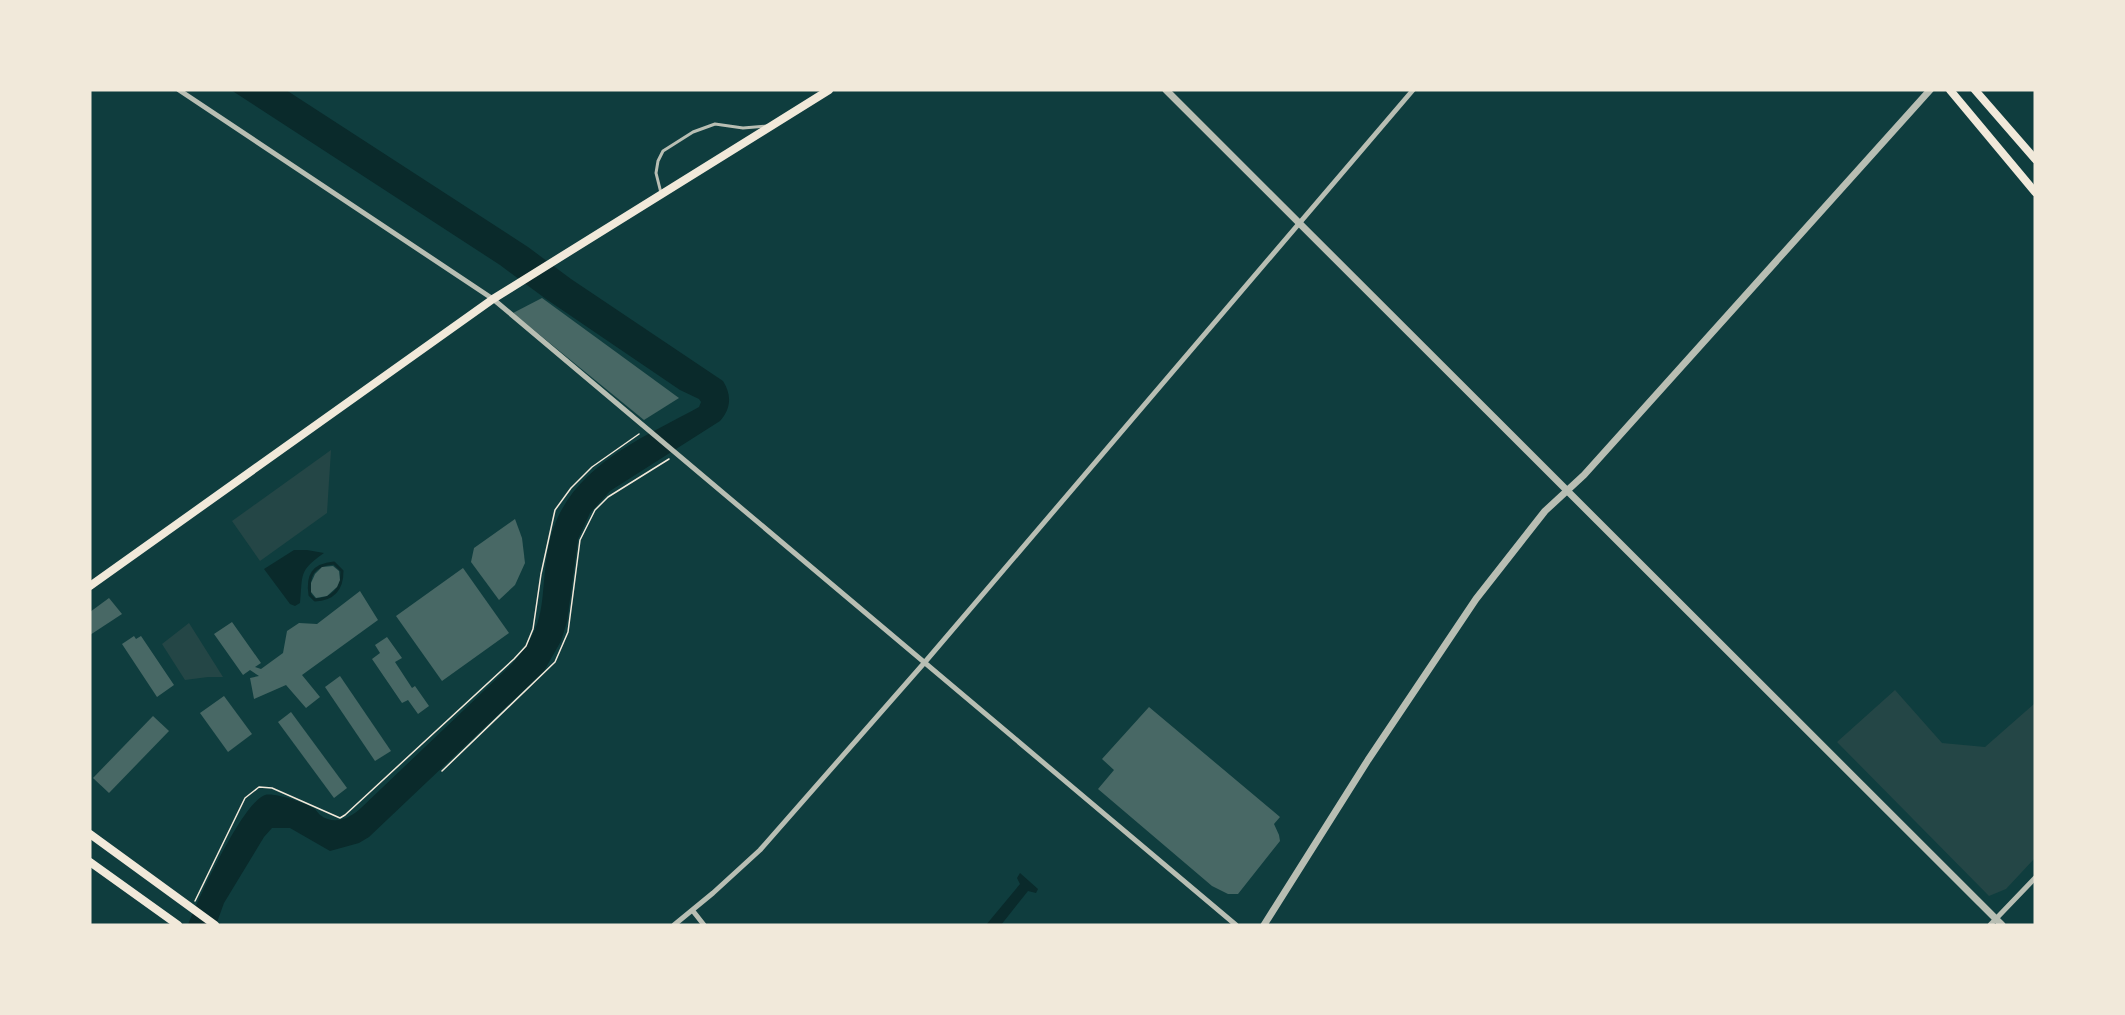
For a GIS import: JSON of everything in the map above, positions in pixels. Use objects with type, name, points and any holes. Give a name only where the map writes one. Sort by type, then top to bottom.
[{"type":"main road","points":[[90,586],[493,299],[829,90]]},
{"type":"main road","points":[[1950,90],[2035,192]]},
{"type":"main road","points":[[1975,90],[2035,159]]},
{"type":"main road","points":[[90,834],[215,925]]},
{"type":"main road","points":[[90,862],[178,925]]},
{"type":"street","points":[[178,90],[493,299],[1236,925]]},
{"type":"street","points":[[1166,90],[2002,925]]},
{"type":"street","points":[[674,925],[760,850],[925,662],[1053,509],[1130,423],[1413,90]]},
{"type":"street","points":[[1264,925],[1374,751],[1470,607],[1545,511],[1592,466],[1930,90]]},
{"type":"street","points":[[1990,925],[2035,878]]},
{"type":"street","points":[[693,910],[704,925]]},
{"type":"lane","points":[[661,194],[656,173],[663,151],[693,132],[715,124],[742,128],[772,126]]},
{"type":"path","points":[[185,903],[193,905],[245,798],[259,787],[272,788],[340,818],[514,659],[526,646],[533,629],[541,574],[555,510],[571,488],[592,466],[647,428]]},
{"type":"path","points":[[442,771],[555,662],[568,632],[580,540],[595,510],[608,497],[678,453]]},
{"type":"shaded area","points":[[231,90],[286,90],[528,247],[571,279],[723,381],[728,391],[729,402],[720,421],[610,491],[590,513],[578,539],[567,622],[561,641],[544,671],[369,837],[359,843],[330,851],[290,828],[272,828],[264,837],[224,903],[216,925],[188,925],[233,833],[255,802],[265,795],[275,795],[310,806],[320,815],[331,820],[347,818],[361,808],[512,664],[524,649],[538,622],[548,549],[556,522],[569,498],[586,478],[606,461],[651,432],[699,407],[701,402],[546,299],[500,265]]},
{"type":"shaded area","points":[[331,450],[327,513],[260,561],[232,521]]},
{"type":"shaded area","points":[[294,550],[324,553],[310,564],[303,574],[300,603],[295,606],[290,604],[264,569]]},
{"type":"shaded area","points":[[189,623],[223,677],[185,680],[162,644]]},
{"type":"shaded area","points":[[1895,690],[1942,743],[1985,747],[2035,703],[2035,858],[2006,889],[1989,896],[1837,742]]},
{"type":"shaded area","points":[[1020,873],[1038,889],[1036,893],[1028,891],[1001,925],[986,925],[1020,884],[1017,878]]},
{"type":"building","points":[[542,298],[679,398],[644,420],[513,313]]},
{"type":"building","points":[[515,519],[522,538],[525,563],[515,585],[499,600],[471,562],[474,548]]},
{"type":"building","points":[[333,566],[339,571],[340,580],[337,587],[327,596],[316,598],[311,592],[311,583],[315,574],[322,567]]},
{"type":"building","points":[[463,568],[509,633],[442,681],[396,616]]},
{"type":"building","points":[[360,591],[378,620],[302,675],[320,697],[306,708],[286,685],[254,699],[250,678],[259,676],[250,670],[243,675],[214,634],[232,622],[261,663],[255,667],[261,669],[283,653],[287,631],[299,623],[317,624]]},
{"type":"building","points":[[109,598],[122,614],[90,635],[90,612]]},
{"type":"building","points":[[134,636],[136,639],[141,636],[174,685],[157,697],[122,644]]},
{"type":"building","points":[[387,637],[402,658],[395,662],[412,688],[415,686],[429,706],[418,714],[408,700],[402,703],[372,659],[380,653],[375,645]]},
{"type":"building","points":[[340,676],[391,751],[375,761],[325,687]]},
{"type":"building","points":[[224,696],[252,734],[228,752],[200,713]]},
{"type":"building","points":[[1149,707],[1280,817],[1274,824],[1280,841],[1238,894],[1228,894],[1212,886],[1098,789],[1114,770],[1102,759]]},
{"type":"building","points":[[291,712],[347,788],[334,798],[278,722]]},
{"type":"building","points":[[153,716],[169,731],[109,793],[93,778]]},
{"type":"waterway","points":[[334,563],[342,571],[336,592],[327,598],[315,600],[310,595],[313,572],[321,566],[334,563]]}]
